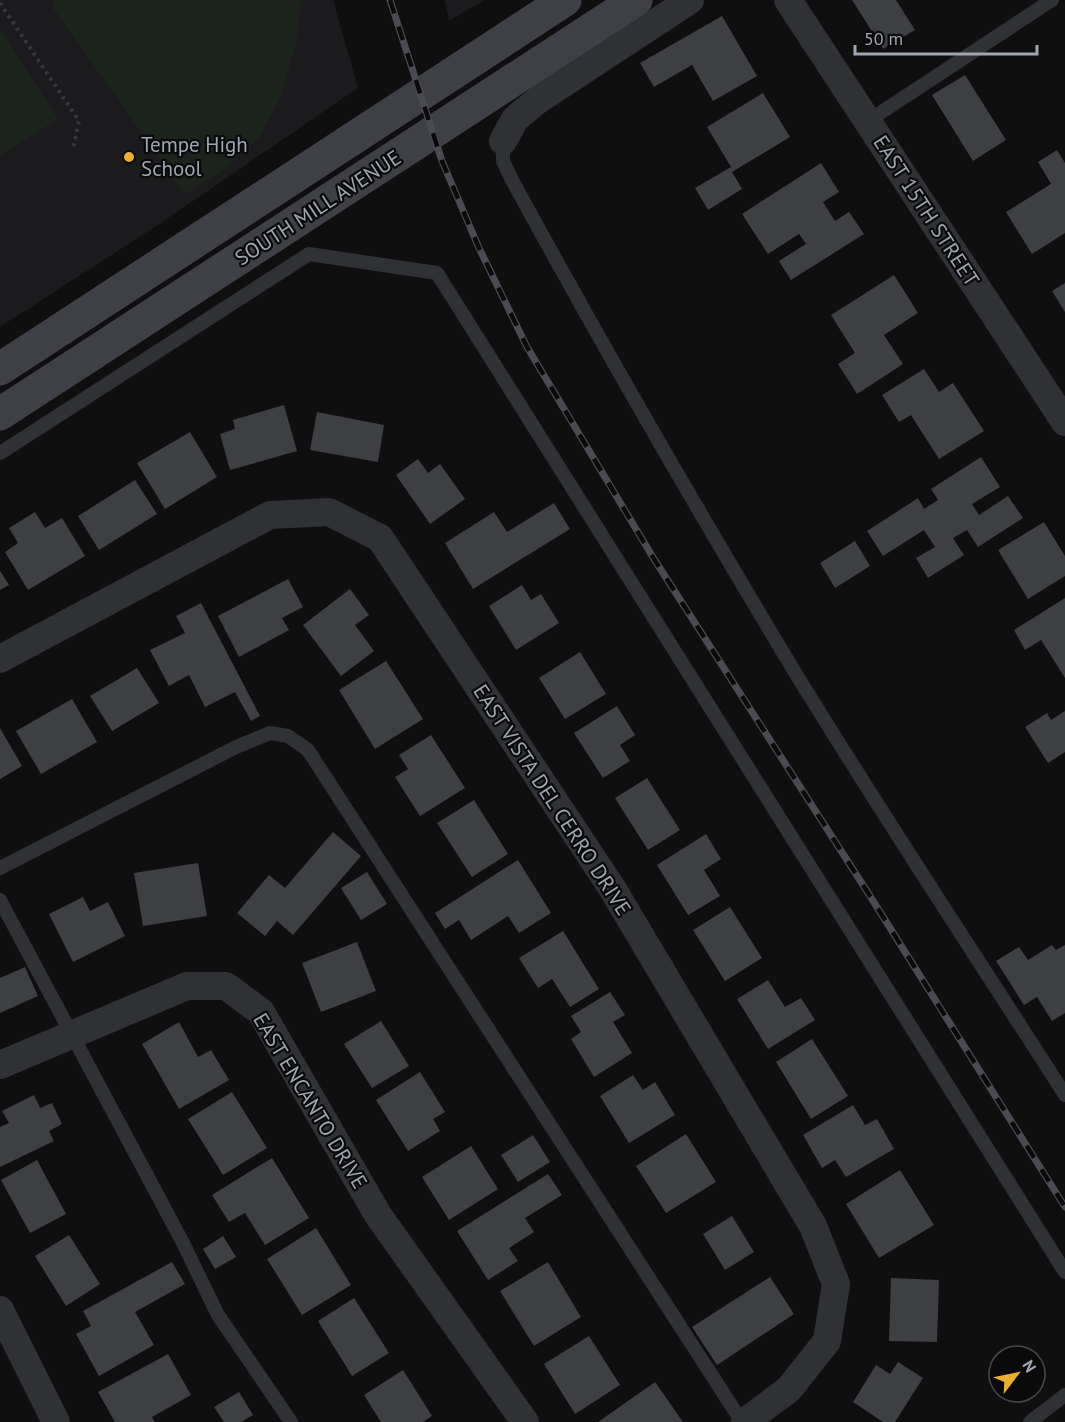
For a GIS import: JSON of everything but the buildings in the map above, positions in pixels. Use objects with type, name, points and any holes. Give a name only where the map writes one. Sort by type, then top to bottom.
[{"type":"main road","name":"SOUTH MILL AVENUE","points":[[0,369],[565,0]]},
{"type":"main road","name":"SOUTH MILL AVENUE","points":[[0,414],[636,0]]},
{"type":"street","points":[[503,141],[515,119],[538,100],[690,0]]},
{"type":"street","name":"EAST 15TH STREET","points":[[788,0],[1065,422]]},
{"type":"street","name":"EAST VISTA DEL CERRO DRIVE","points":[[0,659],[270,515],[329,512],[380,538],[612,888],[813,1226],[836,1284],[827,1341],[789,1389],[744,1422]]},
{"type":"street","name":"EAST ENCANTO DRIVE","points":[[0,1065],[188,986],[226,986],[261,1012],[378,1215],[525,1422]]},
{"type":"street","points":[[0,1310],[56,1422]]},
{"type":"lane","points":[[868,121],[1052,0]]},
{"type":"lane","points":[[503,141],[503,160],[512,180],[690,497],[795,671],[1065,1095]]},
{"type":"lane","points":[[0,453],[309,254],[437,273],[1065,1272]]},
{"type":"lane","points":[[0,868],[236,747],[270,733],[288,736],[308,750],[744,1422]]},
{"type":"lane","points":[[0,900],[182,1241],[218,1315],[291,1422]]},
{"type":"lane","points":[[1030,1422],[1065,1395]]},
{"type":"path","points":[[0,3],[79,121],[72,148]]},
{"type":"shaded area","name":"Tempe High School","points":[[0,0],[333,0],[358,88],[158,225],[0,327]]},
{"type":"shaded area","points":[[54,0],[301,0],[297,39],[281,97],[259,138],[220,172],[185,194],[53,8]]},
{"type":"shaded area","points":[[445,0],[484,0],[449,21]]},
{"type":"shaded area","points":[[0,28],[58,119],[0,156]]},
{"type":"railway","points":[[390,0],[442,161],[479,248],[527,347],[654,559],[870,896],[1065,1207]]},
{"type":"place","name":"Tempe High School","points":[[129,157]]}]
